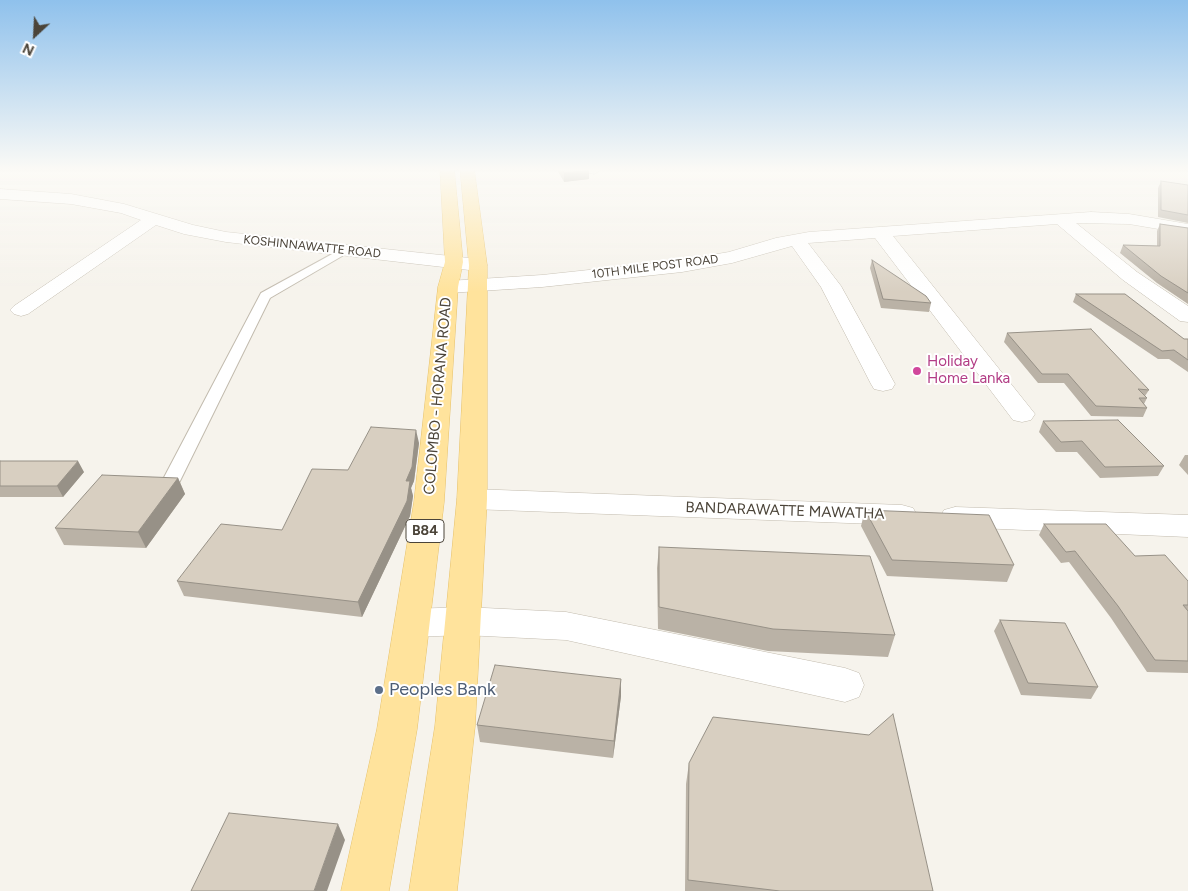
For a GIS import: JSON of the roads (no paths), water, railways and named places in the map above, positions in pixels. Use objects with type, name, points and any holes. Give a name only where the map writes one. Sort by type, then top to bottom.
[{"type":"main road","name":"COLOMBO - HORANA ROAD","points":[[365,891],[397,729],[464,275],[453,210]]},
{"type":"main road","name":"COLOMBO - HORANA ROAD","points":[[433,891],[455,726],[472,499],[464,275],[466,210]]},
{"type":"street","name":"KOSHINNAWATTE ROAD","points":[[126,210],[190,230],[226,237],[345,250],[464,275]]},
{"type":"street","name":"10TH MILE POST ROAD","points":[[464,275],[682,266],[732,257],[796,239],[1061,219],[1110,217],[1188,229]]},
{"type":"street","points":[[21,310],[153,219]]},
{"type":"street","points":[[1061,219],[1130,276],[1188,316]]},
{"type":"street","points":[[880,232],[1022,414]]},
{"type":"street","points":[[796,239],[830,286],[883,384]]},
{"type":"street","name":"BANDARAWATTE MAWATHA","points":[[472,499],[1188,526]]},
{"type":"street","points":[[413,624],[464,621],[566,626],[845,685]]},
{"type":"lane","points":[[169,485],[265,296],[345,250]]},
{"type":"place","name":"Holiday Home Lanka","points":[[917,371]]},
{"type":"place","name":"Peoples Bank","points":[[379,690]]}]
